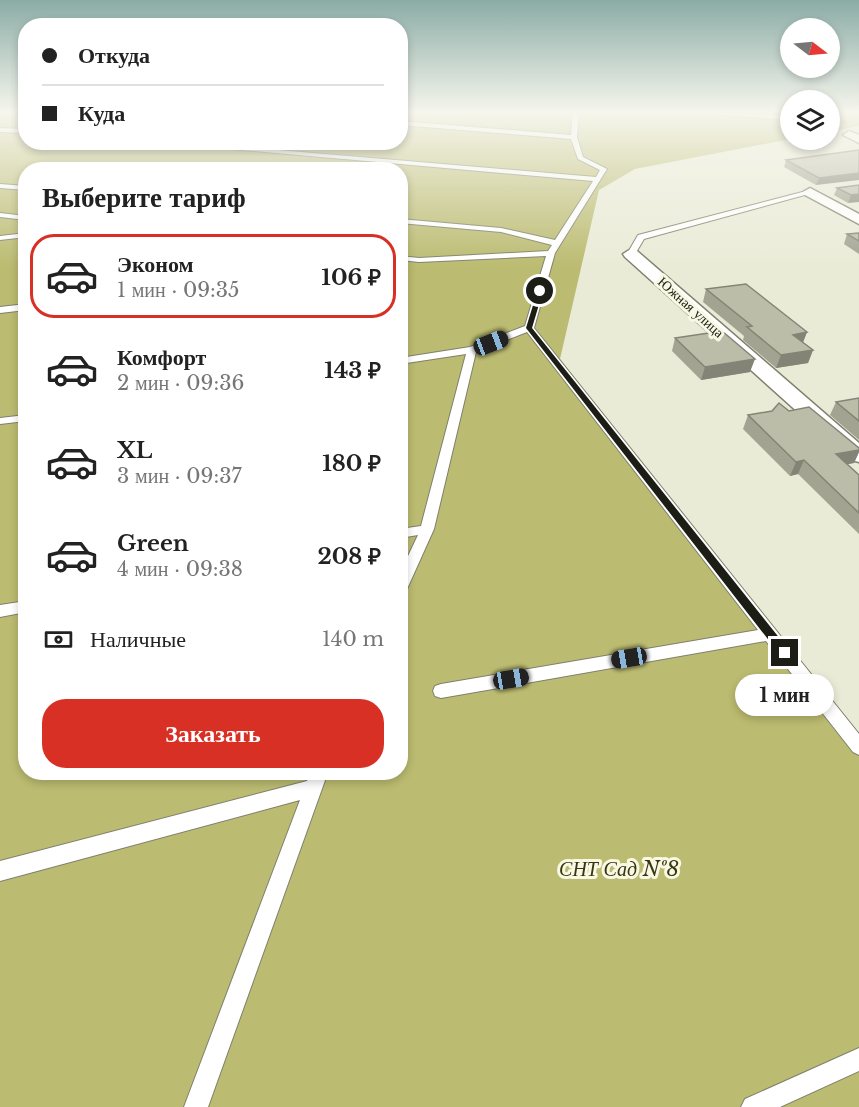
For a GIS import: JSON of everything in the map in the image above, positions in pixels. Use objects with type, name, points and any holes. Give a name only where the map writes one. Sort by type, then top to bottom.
[{"type":"street","points":[[810,192],[830,190]]},
{"type":"street","points":[[810,192],[859,220]]},
{"type":"street","name":"Южная улица","points":[[631,254],[859,455]]},
{"type":"lane","points":[[414,164],[598,179]]},
{"type":"lane","points":[[529,328],[551,253],[604,169],[592,164]]},
{"type":"lane","points":[[0,186],[18,187]]},
{"type":"lane","points":[[631,254],[641,237],[810,192]]},
{"type":"lane","points":[[0,215],[18,217]]},
{"type":"lane","points":[[408,222],[501,230],[556,243]]},
{"type":"lane","points":[[0,238],[18,236]]},
{"type":"lane","points":[[408,259],[551,253]]},
{"type":"lane","points":[[0,310],[18,307]]},
{"type":"lane","points":[[408,360],[472,351],[529,328]]},
{"type":"lane","points":[[529,328],[859,747]]},
{"type":"lane","points":[[408,571],[427,529],[472,351]]},
{"type":"lane","points":[[0,422],[18,419]]},
{"type":"lane","points":[[408,533],[427,529]]},
{"type":"lane","points":[[0,611],[18,608]]},
{"type":"lane","points":[[441,691],[770,634]]},
{"type":"lane","points":[[0,872],[315,780]]},
{"type":"lane","points":[[196,1107],[315,780]]},
{"type":"lane","points":[[753,1107],[859,1059]]},
{"type":"green space","name":"СНТ Сад №8","points":[[0,164],[18,164],[18,780],[408,780],[408,164],[663,164],[635,169],[599,190],[560,359],[859,738],[859,1107],[0,1107]]},
{"type":"building","points":[[793,164],[859,164],[859,173],[819,178]]},
{"type":"building","points":[[859,185],[859,194],[851,195],[837,188]]},
{"type":"building","points":[[859,233],[859,241],[847,234]]},
{"type":"building","points":[[746,284],[807,332],[793,335],[813,350],[781,355],[747,327],[752,326],[706,289]]},
{"type":"building","points":[[722,331],[755,359],[705,367],[675,338]]},
{"type":"building","points":[[859,398],[859,421],[836,402]]},
{"type":"building","points":[[779,403],[789,411],[809,407],[859,448],[859,450],[836,454],[859,475],[859,513],[804,460],[796,462],[748,415],[772,411]]},
{"type":"route","points":[[540,291],[529,328],[785,653]]}]
